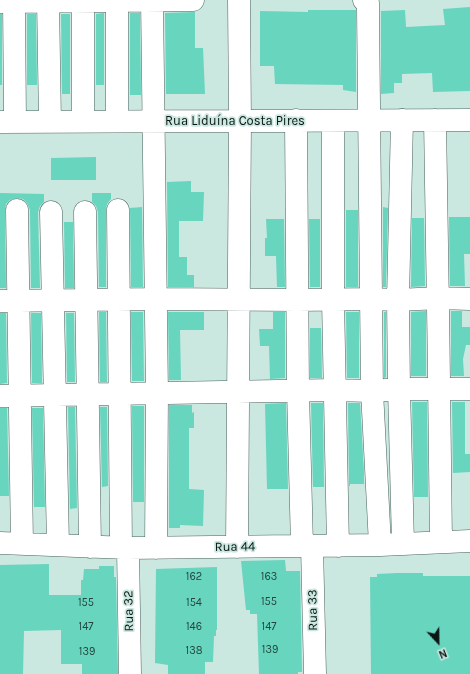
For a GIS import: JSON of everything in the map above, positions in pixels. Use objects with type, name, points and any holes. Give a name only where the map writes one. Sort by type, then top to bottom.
[{"type":"street","points":[[117,0],[117,121]]},
{"type":"street","points":[[152,0],[157,393],[156,548]]},
{"type":"street","points":[[8,122],[10,1],[193,0]]},
{"type":"street","points":[[236,547],[240,121],[239,0]]},
{"type":"street","points":[[364,0],[368,3],[372,391],[380,545]]},
{"type":"street","points":[[48,1],[50,122]]},
{"type":"street","points":[[83,1],[83,121]]},
{"type":"street","name":"Rua 33","points":[[296,120],[298,391],[315,674]]},
{"type":"street","points":[[402,120],[398,300],[402,544]]},
{"type":"street","points":[[435,120],[439,298],[441,542]]},
{"type":"street","name":"Rua Liduína Costa Pires","points":[[8,122],[470,120]]},
{"type":"street","points":[[333,121],[334,390],[338,546]]},
{"type":"street","points":[[17,210],[9,301],[10,396],[22,544]]},
{"type":"street","name":"Rua 32","points":[[118,210],[120,394],[130,674]]},
{"type":"street","points":[[51,212],[58,545]]},
{"type":"street","points":[[85,212],[90,547]]},
{"type":"street","points":[[9,301],[155,299],[470,299]]},
{"type":"street","points":[[10,396],[55,394],[470,389]]},
{"type":"street","name":"Rua 44","points":[[0,543],[156,548],[338,546],[470,541]]},
{"type":"building","points":[[470,7],[470,91],[433,92],[432,73],[402,74],[402,83],[394,83],[394,93],[381,94],[381,11],[405,10],[406,27],[445,25],[443,9]]},
{"type":"building","points":[[308,10],[356,10],[356,92],[343,90],[343,85],[275,84],[274,66],[260,66],[260,11],[308,12]]},
{"type":"building","points":[[195,12],[195,48],[203,48],[205,94],[166,94],[165,13]]},
{"type":"building","points":[[104,13],[104,85],[96,85],[96,14]]},
{"type":"building","points":[[130,13],[140,13],[141,95],[130,95]]},
{"type":"building","points":[[0,14],[2,14],[2,85],[0,85]]},
{"type":"building","points":[[27,14],[36,14],[37,85],[27,85]]},
{"type":"building","points":[[61,14],[70,14],[70,94],[62,94]]},
{"type":"building","points":[[96,157],[96,180],[51,180],[51,158]]},
{"type":"building","points":[[191,181],[191,192],[204,192],[203,221],[179,221],[179,257],[187,257],[187,275],[194,275],[194,287],[168,287],[167,182]]},
{"type":"building","points":[[0,193],[44,194],[44,202],[40,206],[38,212],[40,288],[31,288],[30,210],[27,203],[23,199],[17,198],[10,200],[6,204],[6,288],[0,288]]},
{"type":"building","points":[[92,193],[111,193],[111,199],[107,204],[106,210],[106,287],[99,287],[98,212],[96,206],[92,202]]},
{"type":"building","points":[[142,207],[143,287],[131,287],[130,208]]},
{"type":"building","points":[[383,207],[388,208],[386,287],[383,287]]},
{"type":"building","points":[[346,210],[358,210],[358,287],[346,287]]},
{"type":"building","points":[[449,217],[470,217],[470,254],[464,254],[465,286],[450,286]]},
{"type":"building","points":[[412,218],[424,218],[425,286],[411,287]]},
{"type":"building","points":[[266,219],[284,219],[285,287],[277,287],[276,256],[265,256],[265,238],[267,238]]},
{"type":"building","points":[[309,219],[320,219],[320,287],[310,287]]},
{"type":"building","points":[[64,222],[73,222],[74,288],[65,288]]},
{"type":"building","points":[[426,311],[426,376],[411,376],[411,312]]},
{"type":"building","points":[[451,311],[462,311],[462,327],[470,327],[470,345],[466,345],[463,359],[464,376],[451,376]]},
{"type":"building","points":[[99,312],[106,312],[107,382],[100,382]]},
{"type":"building","points":[[131,312],[143,312],[144,381],[132,381]]},
{"type":"building","points":[[168,312],[204,312],[204,330],[180,330],[181,380],[169,380]]},
{"type":"building","points":[[273,312],[285,312],[285,378],[270,379],[269,346],[260,346],[259,329],[273,329]]},
{"type":"building","points":[[346,312],[359,312],[359,378],[347,378]]},
{"type":"building","points":[[384,312],[386,312],[386,377],[384,378]]},
{"type":"building","points":[[0,313],[6,313],[7,383],[0,384]]},
{"type":"building","points":[[31,313],[41,313],[42,383],[32,383]]},
{"type":"building","points":[[66,313],[74,313],[75,382],[67,382]]},
{"type":"building","points":[[310,328],[321,328],[322,378],[310,378]]},
{"type":"building","points":[[412,402],[427,402],[428,497],[414,497]]},
{"type":"building","points":[[452,402],[465,402],[465,454],[470,454],[470,472],[453,473]]},
{"type":"building","points":[[286,403],[288,489],[267,489],[265,404]]},
{"type":"building","points":[[311,403],[323,403],[324,487],[313,487]]},
{"type":"building","points":[[348,403],[360,403],[364,473],[364,484],[350,484],[350,486],[349,486]]},
{"type":"building","points":[[169,405],[192,405],[192,413],[194,412],[194,428],[189,428],[189,489],[204,490],[203,526],[180,525],[180,528],[169,528]]},
{"type":"building","points":[[132,406],[144,406],[144,502],[133,502]]},
{"type":"building","points":[[68,407],[75,407],[77,508],[70,509]]},
{"type":"building","points":[[100,407],[107,407],[108,486],[102,487]]},
{"type":"building","points":[[0,408],[7,408],[9,496],[0,496]]},
{"type":"building","points":[[32,408],[43,408],[45,507],[34,507]]},
{"type":"building","points":[[285,560],[286,571],[300,571],[302,672],[298,672],[298,674],[259,674],[257,614],[250,614],[250,610],[246,610],[241,561]]},
{"type":"building","points":[[49,564],[49,595],[81,595],[81,580],[83,580],[84,569],[99,569],[99,566],[114,566],[114,577],[116,577],[118,674],[82,674],[82,664],[61,664],[61,630],[24,631],[23,674],[0,674],[0,565]]},
{"type":"building","points":[[217,567],[217,630],[216,636],[214,636],[213,662],[205,662],[205,674],[168,674],[168,665],[155,663],[156,569]]},
{"type":"building","points":[[423,573],[423,576],[470,576],[470,674],[371,674],[370,577],[377,577],[377,574]]}]
